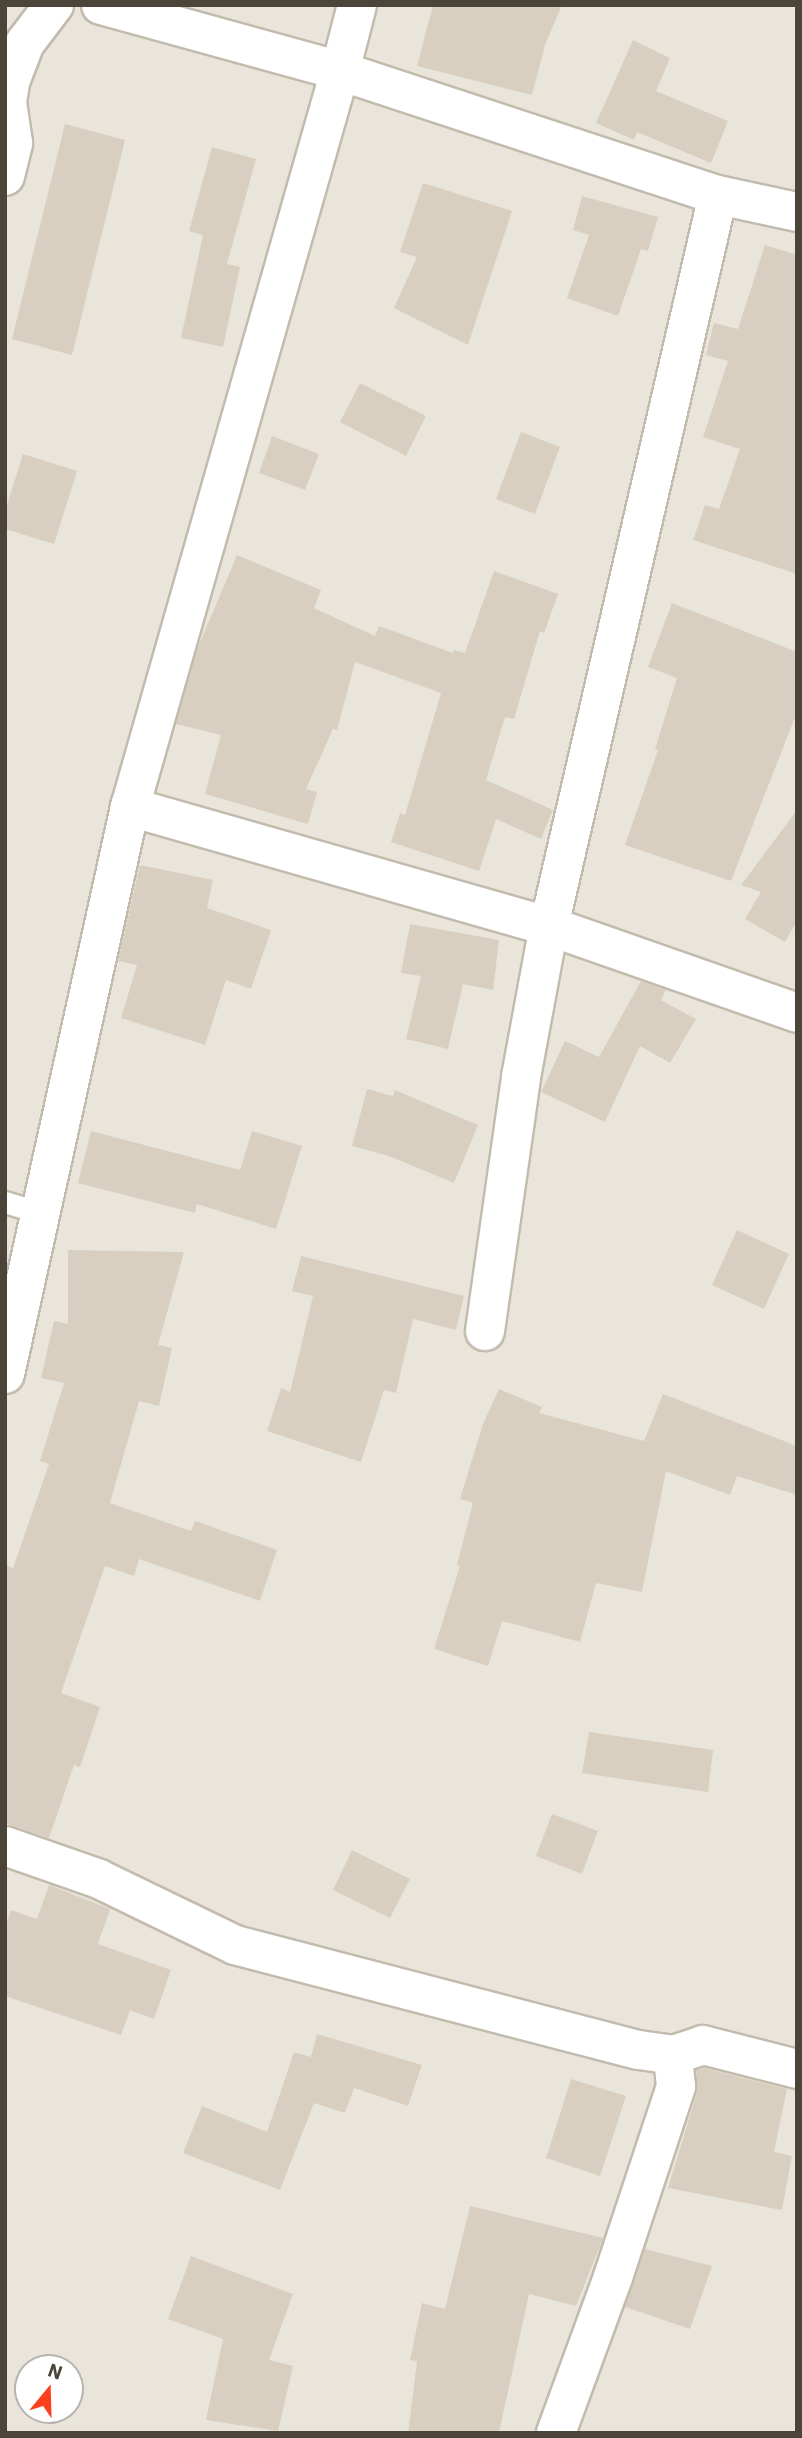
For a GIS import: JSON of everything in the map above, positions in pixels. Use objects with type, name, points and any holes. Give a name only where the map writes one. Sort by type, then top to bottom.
[{"type":"street","points":[[5,176],[13,143],[7,102],[10,82],[25,43],[54,5]]},
{"type":"street","points":[[101,5],[340,71],[719,195],[797,212]]},
{"type":"street","points":[[5,1374],[22,1208],[130,807],[357,5]]},
{"type":"street","points":[[485,1331],[521,1077],[549,926],[719,195]]},
{"type":"street","points":[[130,807],[549,926],[797,1013]]},
{"type":"street","points":[[5,1846],[99,1879],[235,1945],[639,2050],[674,2055],[703,2045],[797,2069]]},
{"type":"street","points":[[556,2433],[613,2277],[676,2087],[674,2055]]},
{"type":"shaded area","points":[[5,5],[797,5],[797,2433],[5,2433]]},
{"type":"building","points":[[433,5],[562,5],[545,45],[532,95],[417,66]]},
{"type":"building","points":[[633,40],[670,58],[656,91],[728,121],[711,163],[637,132],[634,140],[596,123]]},
{"type":"building","points":[[65,124],[125,140],[72,355],[12,339]]},
{"type":"building","points":[[212,147],[256,159],[227,264],[240,267],[223,347],[181,338],[203,235],[189,231]]},
{"type":"building","points":[[423,183],[512,211],[468,345],[394,308],[417,257],[400,252]]},
{"type":"building","points":[[582,196],[658,217],[648,251],[641,249],[618,316],[567,298],[589,235],[573,230]]},
{"type":"building","points":[[765,245],[797,255],[797,574],[693,540],[705,505],[719,509],[740,449],[703,437],[728,361],[706,355],[714,323],[738,329]]},
{"type":"building","points":[[360,383],[426,416],[406,456],[340,422]]},
{"type":"building","points":[[521,432],[560,447],[535,514],[496,499]]},
{"type":"building","points":[[272,436],[319,454],[305,490],[259,473]]},
{"type":"building","points":[[23,454],[77,471],[54,544],[5,529],[5,511]]},
{"type":"building","points":[[237,555],[321,590],[314,608],[375,636],[379,626],[453,653],[454,650],[465,653],[494,571],[558,594],[544,633],[540,631],[514,719],[505,717],[486,780],[553,810],[541,839],[496,819],[479,871],[391,842],[400,813],[405,815],[441,693],[355,662],[337,730],[333,729],[306,789],[317,792],[308,824],[205,794],[221,735],[176,724],[198,647]]},
{"type":"building","points":[[672,603],[797,652],[797,712],[731,881],[625,845],[658,750],[655,749],[677,678],[648,667]]},
{"type":"building","points":[[797,810],[797,921],[785,942],[745,919],[761,892],[741,885]]},
{"type":"building","points":[[140,865],[213,880],[207,908],[271,930],[251,989],[226,980],[205,1045],[121,1018],[137,965],[118,961]]},
{"type":"building","points":[[410,924],[499,940],[493,990],[463,984],[448,1049],[406,1039],[421,976],[401,973]]},
{"type":"building","points":[[641,981],[666,990],[661,1000],[696,1019],[670,1063],[640,1046],[605,1122],[541,1092],[565,1041],[599,1057]]},
{"type":"building","points":[[367,1089],[393,1096],[395,1090],[478,1125],[454,1183],[389,1156],[352,1146]]},
{"type":"building","points":[[91,1131],[240,1170],[252,1131],[302,1146],[276,1229],[197,1204],[195,1213],[78,1183]]},
{"type":"building","points":[[737,1230],[789,1254],[764,1309],[712,1285]]},
{"type":"building","points":[[68,1250],[184,1252],[158,1345],[172,1348],[159,1406],[139,1401],[110,1503],[191,1531],[195,1521],[277,1550],[260,1601],[139,1559],[134,1576],[105,1566],[61,1693],[100,1707],[80,1767],[74,1765],[49,1838],[5,1823],[5,1565],[13,1568],[49,1464],[40,1461],[64,1383],[41,1378],[54,1321],[68,1324]]},
{"type":"building","points":[[301,1256],[464,1296],[456,1330],[413,1319],[396,1393],[384,1390],[361,1462],[267,1431],[281,1388],[290,1392],[313,1296],[292,1291]]},
{"type":"building","points":[[499,1389],[542,1407],[539,1413],[644,1441],[663,1394],[797,1446],[797,1495],[737,1476],[730,1495],[666,1471],[642,1592],[596,1583],[580,1642],[502,1621],[488,1666],[434,1649],[460,1566],[457,1565],[473,1503],[460,1499],[483,1424]]},
{"type":"building","points":[[589,1732],[713,1750],[708,1792],[582,1773]]},
{"type":"building","points":[[552,1814],[598,1831],[582,1874],[536,1856]]},
{"type":"building","points":[[352,1850],[410,1879],[390,1918],[333,1890]]},
{"type":"building","points":[[49,1885],[110,1909],[98,1944],[171,1970],[154,2019],[130,2010],[121,2035],[5,1996],[5,1928],[11,1910],[37,1919]]},
{"type":"building","points":[[317,2034],[422,2065],[408,2106],[354,2088],[345,2113],[314,2103],[280,2190],[183,2153],[202,2106],[267,2132],[294,2052],[311,2057]]},
{"type":"building","points":[[704,2068],[787,2089],[774,2152],[792,2156],[782,2210],[668,2188],[697,2093],[696,2070]]},
{"type":"building","points":[[571,2079],[626,2096],[600,2176],[546,2158]]},
{"type":"building","points":[[470,2206],[603,2238],[576,2306],[529,2294],[499,2433],[408,2433],[417,2361],[410,2360],[422,2303],[445,2309]]},
{"type":"building","points":[[645,2249],[712,2266],[690,2329],[625,2307]]},
{"type":"building","points":[[191,2256],[293,2294],[269,2360],[293,2366],[278,2431],[206,2420],[223,2339],[168,2319]]}]
